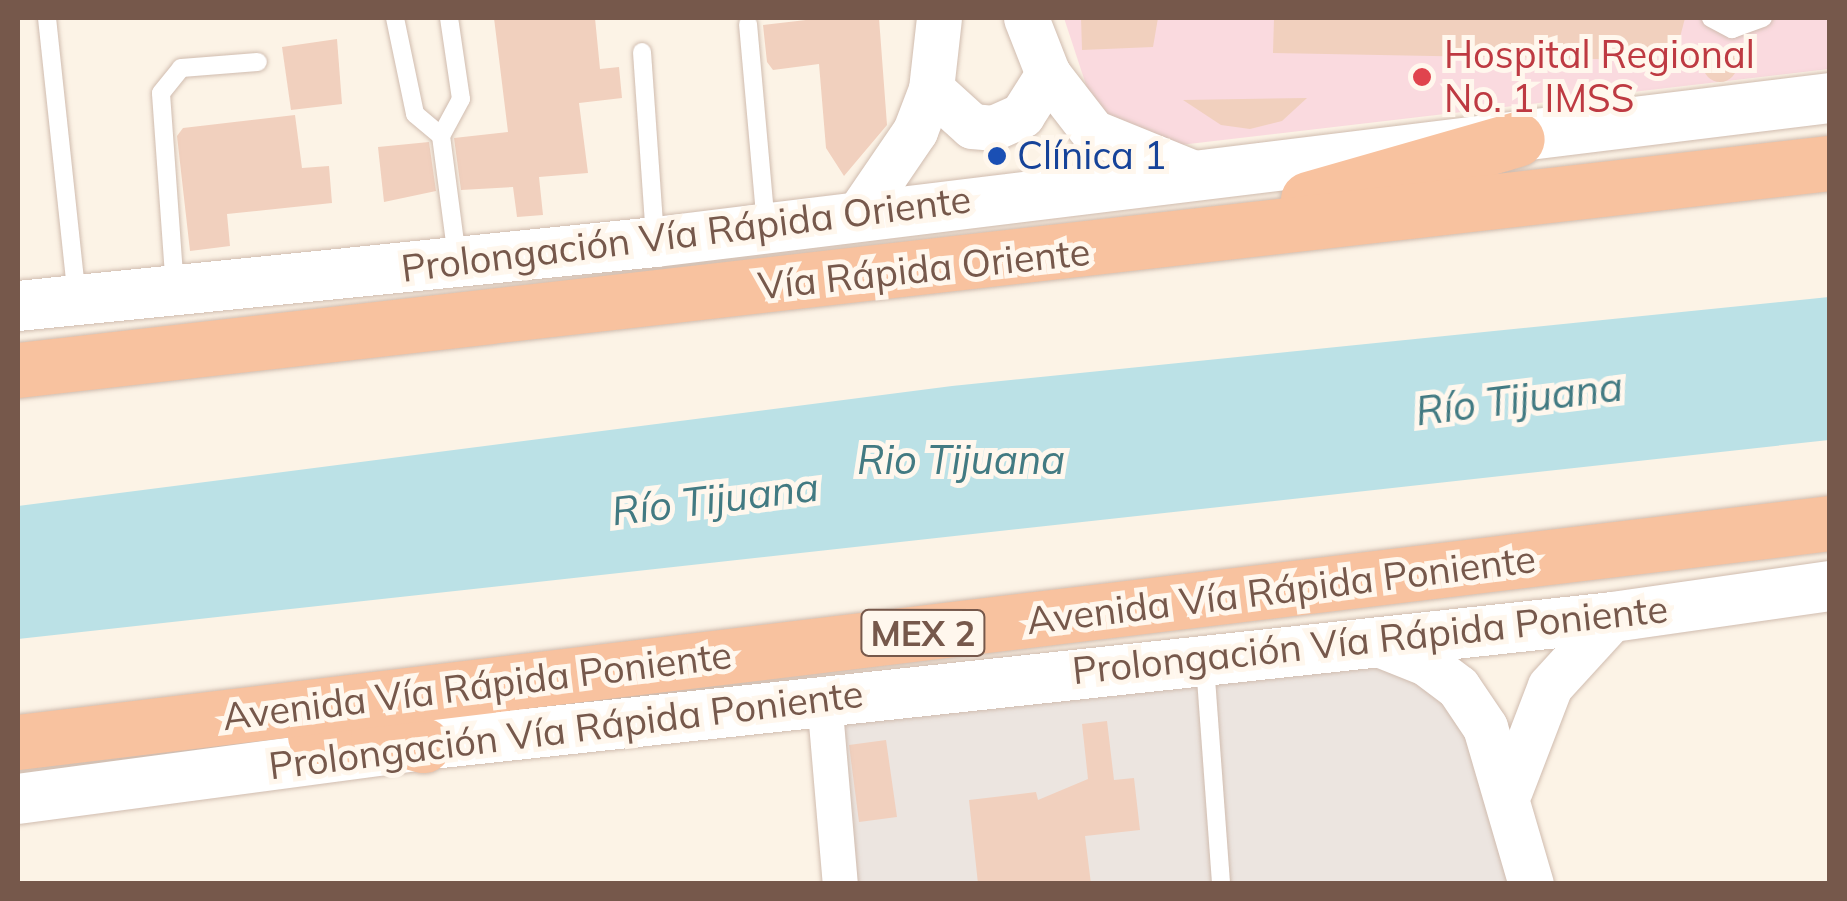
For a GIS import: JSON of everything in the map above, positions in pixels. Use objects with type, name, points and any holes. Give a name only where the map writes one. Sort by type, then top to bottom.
[{"type":"highway","points":[[1170,242],[1517,139]]},
{"type":"highway","name":"Vía Rápida Oriente","points":[[18,370],[1170,242],[1830,163]]},
{"type":"highway","name":"Avenida Vía Rápida Poniente","points":[[33,740],[1830,524]]},
{"type":"highway","points":[[33,740],[78,748],[378,733],[422,745]]},
{"type":"main road","name":"Prolongación Vía Rápida Oriente","points":[[18,306],[656,242],[1194,172],[1517,139],[1830,98]]},
{"type":"main road","name":"Prolongación Vía Rápida Poniente","points":[[18,799],[422,745],[1613,617],[1830,586]]},
{"type":"street","points":[[857,216],[915,131],[931,90],[939,18]]},
{"type":"street","points":[[1026,18],[1048,74],[1093,132],[1194,172]]},
{"type":"street","points":[[931,90],[972,126],[993,128],[1022,115],[1048,74]]},
{"type":"street","points":[[1510,790],[1550,686],[1613,617]]},
{"type":"street","points":[[1376,643],[1426,663],[1458,687],[1486,727],[1510,790],[1531,884]]},
{"type":"street","points":[[824,699],[840,884]]},
{"type":"lane","points":[[48,18],[77,298]]},
{"type":"lane","points":[[396,18],[415,114],[440,136]]},
{"type":"lane","points":[[449,18],[461,99],[440,136],[457,262]]},
{"type":"lane","points":[[1711,18],[1732,29],[1763,18]]},
{"type":"lane","points":[[748,24],[766,228]]},
{"type":"lane","points":[[642,52],[656,242]]},
{"type":"lane","points":[[174,289],[161,92],[180,68],[258,62]]},
{"type":"lane","points":[[1205,660],[1221,884]]},
{"type":"shaded area","name":"Hospital Regional No. 1 IMSS","points":[[1064,18],[1829,18],[1829,69],[1180,145],[1103,112],[1089,94]]},
{"type":"shaded area","points":[[1376,643],[1458,687],[1531,883],[840,883],[824,699]]},
{"type":"water","name":"Rio Tijuana","points":[[1829,297],[1829,440],[18,639],[18,506],[952,386]]},
{"type":"building","points":[[494,18],[595,18],[600,69],[619,67],[622,98],[579,103],[588,173],[539,177],[543,215],[517,217],[513,187],[461,190],[454,138],[508,132]]},
{"type":"building","points":[[823,18],[879,18],[887,125],[844,176],[826,148],[819,64],[773,70],[767,62],[763,25]]},
{"type":"building","points":[[1081,18],[1158,18],[1153,47],[1082,50]]},
{"type":"building","points":[[1274,18],[1685,18],[1678,45],[1648,60],[1273,53]]},
{"type":"building","points":[[337,39],[342,104],[291,110],[282,47]]},
{"type":"building","points":[[1720,48],[1732,53],[1737,65],[1732,77],[1720,82],[1708,77],[1703,65],[1708,53]]},
{"type":"building","points":[[1307,98],[1282,121],[1250,129],[1221,125],[1183,100]]},
{"type":"building","points":[[295,115],[302,168],[329,166],[332,203],[227,214],[230,246],[190,251],[177,136],[183,128]]},
{"type":"building","points":[[429,142],[436,191],[384,202],[378,147]]},
{"type":"building","points":[[1107,721],[1114,780],[1134,778],[1140,830],[1085,836],[1091,884],[978,884],[969,800],[1036,792],[1038,800],[1088,779],[1082,724]]},
{"type":"building","points":[[886,740],[897,817],[859,822],[849,745]]},
{"type":"place","name":"Hospital Regional No. 1 IMSS","points":[[1422,77]]},
{"type":"place","name":"Clínica 1","points":[[997,156]]},
{"type":"water label","name":"Río Tijuana","points":[[1519,398]]},
{"type":"water label","name":"Río Tijuana","points":[[715,498]]}]
